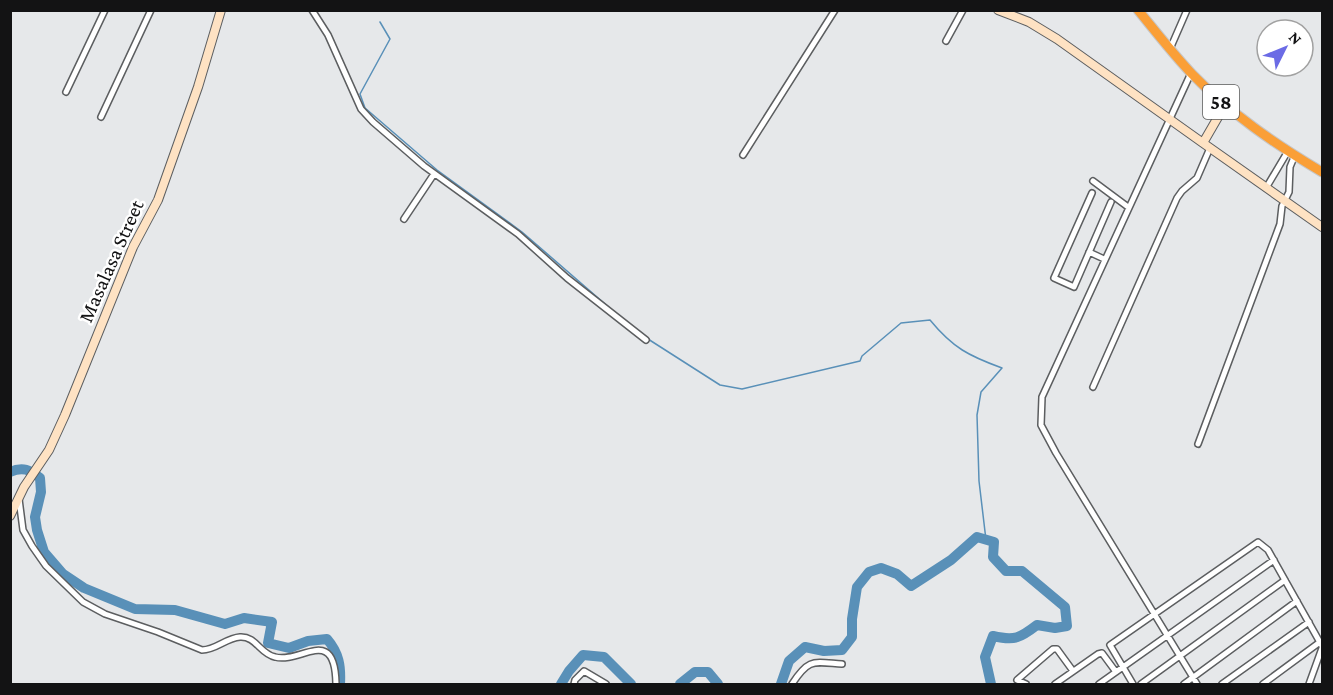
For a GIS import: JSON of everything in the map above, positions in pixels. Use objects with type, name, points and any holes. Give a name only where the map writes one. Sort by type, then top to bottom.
[{"type":"highway","name":"58","points":[[1138,10],[1191,73],[1225,105],[1257,130],[1323,172]]},
{"type":"street","points":[[66,92],[105,10]]},
{"type":"street","points":[[101,117],[151,10]]},
{"type":"street","points":[[312,10],[328,35],[363,111],[434,174],[518,234],[581,289],[645,340]]},
{"type":"street","points":[[743,155],[835,10]]},
{"type":"street","points":[[946,41],[963,10]]},
{"type":"street","points":[[998,10],[1029,22],[1049,34],[1284,202],[1323,227]]},
{"type":"street","points":[[1170,49],[1186,10]]},
{"type":"street","name":"Masalasa Street","points":[[10,516],[18,498],[49,450],[133,247],[158,200],[198,87],[218,11]]},
{"type":"street","points":[[1191,73],[1042,397],[1041,425],[1197,684]]},
{"type":"street","points":[[1093,387],[1177,198],[1197,178],[1206,145],[1225,105]]},
{"type":"street","points":[[1266,188],[1291,153]]},
{"type":"street","points":[[1198,444],[1280,224],[1284,202],[1289,192],[1291,153]]},
{"type":"street","points":[[404,219],[434,174]]},
{"type":"street","points":[[1093,181],[1128,207]]},
{"type":"street","points":[[1092,193],[1054,278],[1074,287],[1112,202]]},
{"type":"street","points":[[1089,252],[1104,259]]},
{"type":"street","points":[[577,296],[581,289]]},
{"type":"street","points":[[18,498],[23,530],[32,546],[46,566],[83,602],[105,614],[202,650],[209,650],[237,637],[247,637],[273,657],[283,658],[315,650],[323,651],[336,668],[336,684]]},
{"type":"street","points":[[1133,684],[1110,645],[1258,542],[1268,550],[1322,645],[1309,684]]},
{"type":"street","points":[[1099,684],[1274,560]]},
{"type":"street","points":[[1141,684],[1285,580]]},
{"type":"street","points":[[1184,684],[1297,601]]},
{"type":"street","points":[[1222,684],[1309,622]]},
{"type":"street","points":[[1263,684],[1322,645]]},
{"type":"street","points":[[1026,684],[1017,680],[1053,649],[1057,649],[1073,671]]},
{"type":"street","points":[[1054,684],[1102,653],[1116,672]]},
{"type":"street","points":[[792,684],[810,662],[842,664]]},
{"type":"street","points":[[574,684],[584,671],[606,684]]},
{"type":"waterway","points":[[380,22],[390,39],[360,94],[365,108],[437,170],[522,232],[612,310]]},
{"type":"waterway","points":[[648,339],[720,385],[742,389],[860,361],[862,356],[901,323],[930,320],[946,338],[962,350],[1002,368],[981,392],[977,415],[979,481],[986,540]]},
{"type":"waterway","points":[[10,472],[19,469],[26,470],[40,478],[41,492],[35,517],[44,552],[63,574],[84,588],[135,609],[175,610],[225,624],[244,618],[272,622],[268,643],[289,648],[308,641],[327,639],[338,660],[340,684]]},
{"type":"waterway","points":[[781,684],[789,661],[805,647],[824,651],[842,650],[852,637],[857,587],[869,572],[881,568],[897,574],[911,586],[951,560],[977,537],[994,542],[993,557],[1006,571],[1022,571],[1065,607],[1067,626],[1055,628],[1037,625],[1017,637],[993,636],[985,657],[991,684]]},
{"type":"waterway","points":[[561,684],[583,655],[604,657],[631,684]]},
{"type":"waterway","points":[[680,684],[695,672],[708,672],[718,684]]}]
